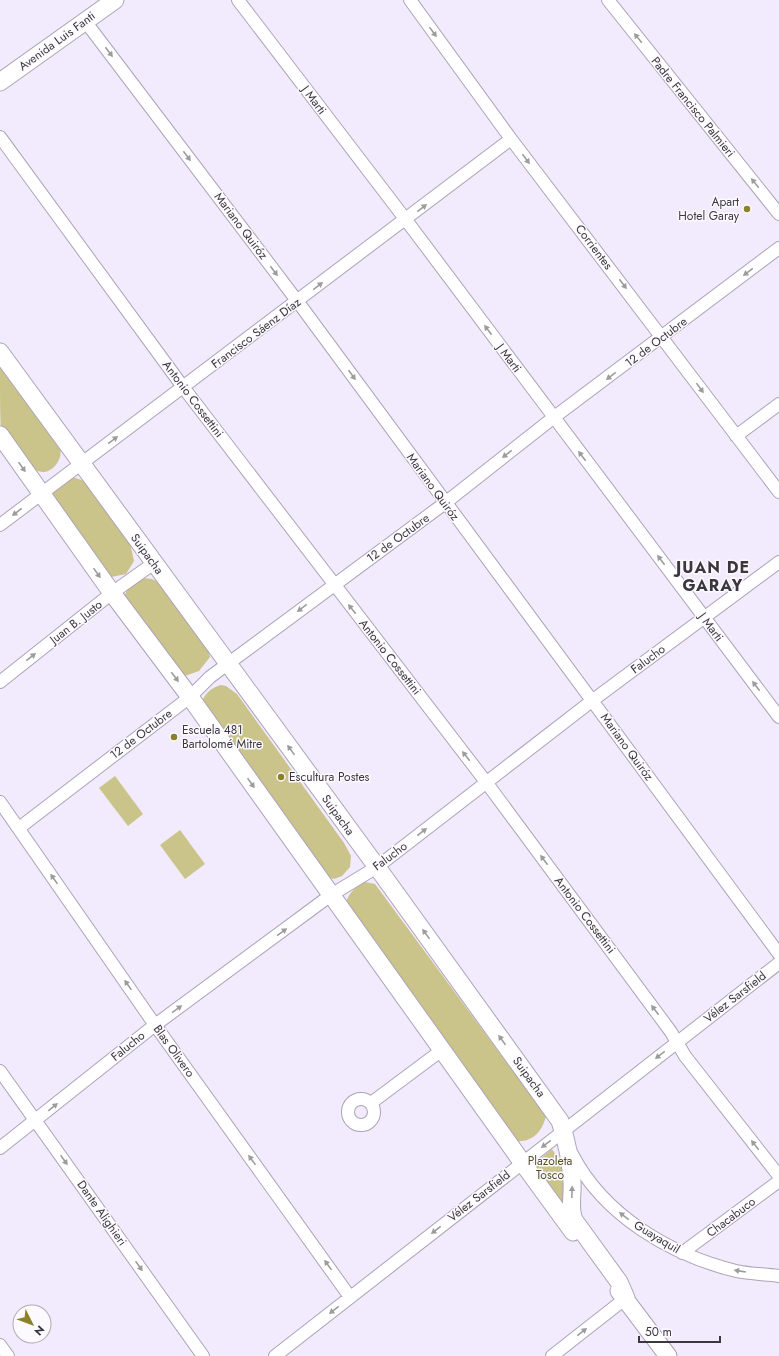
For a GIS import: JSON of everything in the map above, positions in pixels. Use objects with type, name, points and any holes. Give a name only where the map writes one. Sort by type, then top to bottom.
[{"type":"street","name":"Avenida Luis Fanti","points":[[0,82],[85,21],[96,5],[115,0]]},
{"type":"street","name":"J Marti","points":[[238,0],[406,220],[779,718]]},
{"type":"street","name":"Corrientes","points":[[410,0],[511,139],[663,337],[779,492]]},
{"type":"street","name":"Padre Francisco Palmieri","points":[[608,0],[779,214]]},
{"type":"street","name":"Mariano Quiróz","points":[[85,21],[298,302],[779,954]]},
{"type":"street","name":"Antonio Cossettini","points":[[0,137],[184,387],[486,782],[686,1056],[779,1176]]},
{"type":"street","name":"Francisco Sáenz Díaz","points":[[0,525],[298,302],[511,139]]},
{"type":"street","name":"12 de Octubre","points":[[19,828],[190,697],[210,677],[445,503],[553,418],[663,337],[779,248]]},
{"type":"street","name":"Suipacha","points":[[0,352],[377,867],[560,1121],[566,1139],[572,1183],[571,1213],[619,1282],[626,1298]]},
{"type":"street","points":[[736,436],[779,404]]},
{"type":"street","name":"Suipacha","points":[[0,435],[112,593],[190,697],[522,1162],[612,1284],[626,1298],[668,1356]]},
{"type":"street","name":"Falucho","points":[[0,1148],[155,1025],[331,895],[377,867],[593,700],[779,562]]},
{"type":"street","name":"Juan B. Justo","points":[[0,682],[112,593],[154,563]]},
{"type":"street","name":"Blas Olivero","points":[[0,802],[155,1025],[350,1297]]},
{"type":"street","name":"Vélez Sarsfield","points":[[275,1356],[522,1162],[566,1139],[677,1042],[777,969]]},
{"type":"street","points":[[371,1103],[442,1050]]},
{"type":"street","name":"Dante Alighieri","points":[[0,1071],[203,1356]]},
{"type":"street","name":"Guayaquil","points":[[566,1139],[580,1168],[620,1214],[647,1234],[682,1253],[738,1272],[779,1276]]},
{"type":"street","name":"Chacabuco","points":[[682,1253],[779,1181]]},
{"type":"street","points":[[552,1356],[626,1298]]},
{"type":"street","points":[[0,1345],[8,1356]]},
{"type":"green space","points":[[0,362],[59,443],[61,453],[60,458],[55,466],[49,471],[43,472],[31,467],[21,456],[1,427]]},
{"type":"green space","points":[[70,476],[84,481],[130,543],[134,561],[126,574],[111,577],[51,498],[52,491]]},
{"type":"green space","points":[[143,578],[152,579],[158,582],[208,650],[210,657],[199,671],[182,677],[124,597],[131,585]]},
{"type":"green space","points":[[221,685],[226,686],[237,694],[344,843],[351,856],[350,867],[342,876],[334,879],[323,876],[201,706],[203,698],[208,692]]},
{"type":"green space","points":[[115,776],[143,814],[128,826],[99,788]]},
{"type":"green space","points":[[180,830],[205,864],[185,879],[160,845]]},
{"type":"green space","points":[[365,882],[375,884],[546,1116],[542,1127],[531,1138],[515,1141],[344,908],[347,899],[352,892]]},
{"type":"green space","name":"Plazoleta Tosco","points":[[552,1149],[564,1172],[564,1211],[533,1165]]},
{"type":"place","name":"Apart Hotel Garay","points":[[747,209]]},
{"type":"place","name":"Escuela 481 Bartolomé Mitre","points":[[174,737]]},
{"type":"place","name":"Escultura Postes","points":[[281,777]]},
{"type":"district","name":"JUAN DE GARAY","points":[[713,576]]}]
